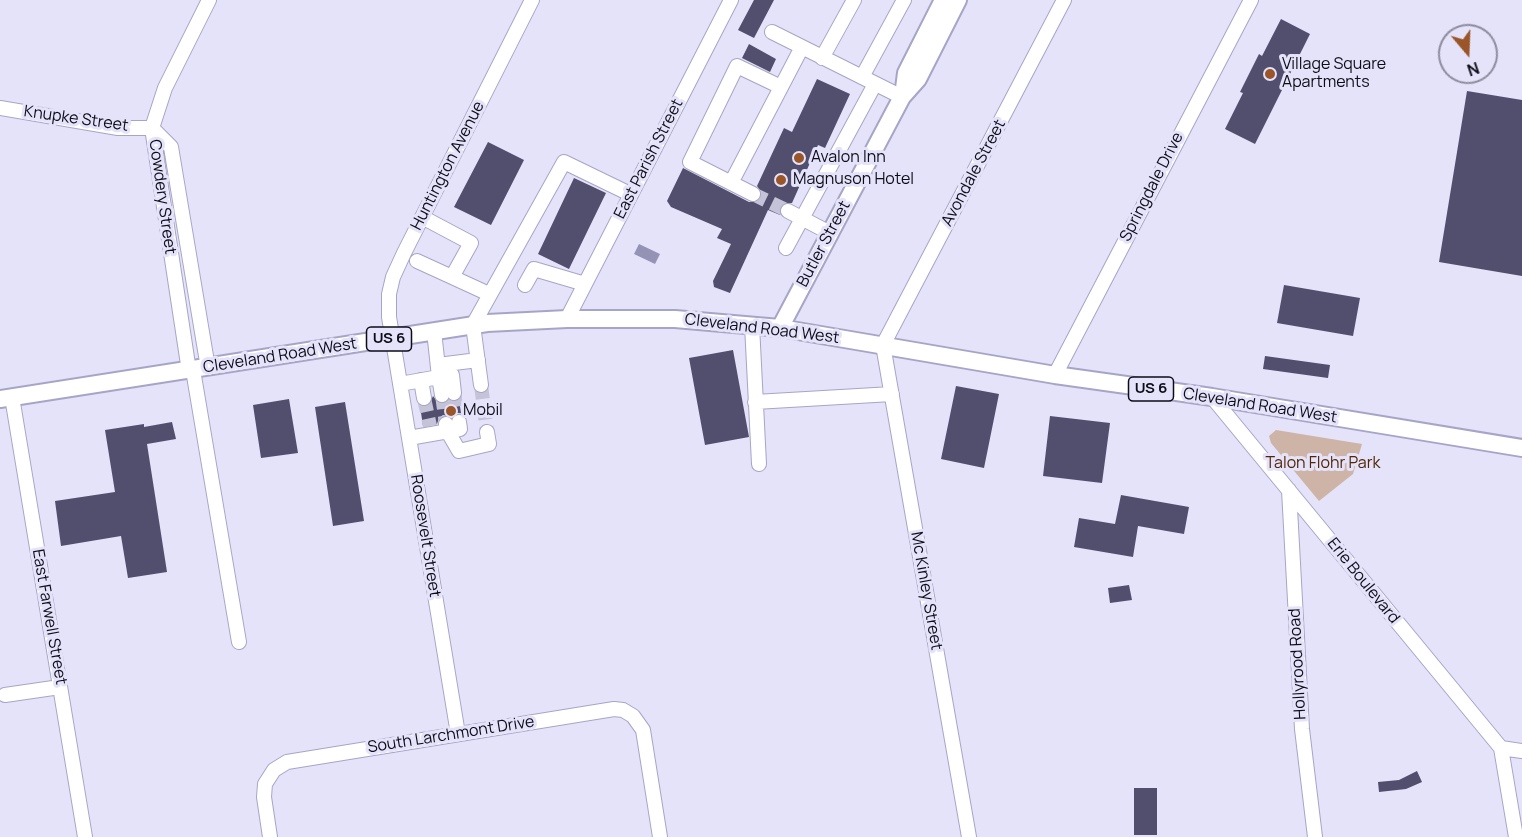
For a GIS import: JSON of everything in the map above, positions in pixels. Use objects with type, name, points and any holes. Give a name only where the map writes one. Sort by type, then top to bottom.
[{"type":"main road","name":"Butler Street","points":[[902,97],[906,73],[943,0]]},
{"type":"main road","name":"Butler Street","points":[[780,328],[902,97],[918,79],[958,0]]},
{"type":"main road","name":"Cleveland Road West","points":[[6,398],[473,325],[567,319],[675,319],[780,328],[1055,375],[1212,397],[1522,448]]},
{"type":"street","points":[[153,128],[165,88],[209,0]]},
{"type":"street","name":"Huntington Avenue","points":[[393,338],[389,310],[391,285],[422,217],[532,0]]},
{"type":"street","name":"East Parish Street","points":[[567,319],[731,0]]},
{"type":"street","points":[[822,58],[854,0]]},
{"type":"street","points":[[862,77],[904,0]]},
{"type":"street","name":"Avondale Street","points":[[883,345],[1064,0]]},
{"type":"street","name":"Springdale Drive","points":[[1055,375],[1251,0]]},
{"type":"street","points":[[772,32],[902,97]]},
{"type":"street","points":[[731,183],[802,47]]},
{"type":"street","points":[[753,194],[690,162],[737,66],[780,87]]},
{"type":"street","points":[[786,248],[875,84]]},
{"type":"street","name":"Knupke Street","points":[[0,108],[118,128],[153,128]]},
{"type":"street","name":"Cowdery Street","points":[[153,128],[196,370]]},
{"type":"street","name":"Cowdery Street","points":[[153,128],[171,147],[196,370]]},
{"type":"street","points":[[481,385],[473,325],[564,162],[630,194]]},
{"type":"street","points":[[788,211],[830,233]]},
{"type":"street","points":[[422,217],[471,243],[452,277]]},
{"type":"street","points":[[417,261],[489,294]]},
{"type":"street","points":[[525,285],[534,269],[585,284]]},
{"type":"street","points":[[752,326],[759,464]]},
{"type":"street","points":[[434,331],[439,371],[448,394]]},
{"type":"street","name":"Roosevelt Street","points":[[393,338],[458,734]]},
{"type":"street","name":"Mc Kinley Street","points":[[883,345],[969,837]]},
{"type":"street","points":[[400,384],[421,380],[439,371],[477,360]]},
{"type":"street","points":[[196,370],[239,642]]},
{"type":"street","points":[[421,380],[424,398]]},
{"type":"street","points":[[755,402],[892,394]]},
{"type":"street","name":"Erie Boulevard","points":[[1212,397],[1502,748]]},
{"type":"street","name":"East Farwell Street","points":[[6,398],[60,687],[85,837]]},
{"type":"street","points":[[409,438],[430,430],[451,426],[459,451],[488,438]]},
{"type":"street","name":"Hollyrood Road","points":[[1289,490],[1301,717],[1315,837]]},
{"type":"street","points":[[5,695],[60,687]]},
{"type":"street","name":"South Larchmont Drive","points":[[270,837],[264,794],[265,783],[271,772],[280,765],[291,761],[610,709],[623,710],[640,723],[644,734],[660,837]]},
{"type":"street","points":[[1516,837],[1502,748],[1522,752]]},
{"type":"green space","name":"Talon Flohr Park","points":[[1276,430],[1362,444],[1353,474],[1319,501],[1271,443],[1269,436]]},
{"type":"water","points":[[639,244],[660,254],[655,264],[634,254]]},
{"type":"building","points":[[754,0],[774,0],[754,38],[738,30]]},
{"type":"building","name":"Village Square Apartments","points":[[1281,19],[1310,34],[1255,144],[1225,129],[1259,54],[1262,56]]},
{"type":"building","points":[[749,44],[776,59],[770,72],[742,58]]},
{"type":"building","name":"Magnuson Hotel","points":[[817,79],[850,94],[825,148],[818,145],[792,203],[783,204],[780,207],[780,215],[768,210],[730,293],[714,287],[713,281],[731,244],[717,238],[722,229],[671,207],[667,201],[683,168],[749,202],[758,201],[762,193],[757,186],[784,128],[792,132]]},
{"type":"building","points":[[1467,91],[1522,100],[1522,276],[1439,262]]},
{"type":"building","points":[[488,142],[524,160],[491,225],[454,207]]},
{"type":"building","points":[[574,178],[606,193],[569,269],[538,254]]},
{"type":"building","points":[[1284,285],[1360,298],[1353,336],[1277,323]]},
{"type":"building","points":[[733,350],[749,437],[705,445],[689,358]]},
{"type":"building","points":[[1265,356],[1330,365],[1328,378],[1263,369]]},
{"type":"building","points":[[956,386],[999,394],[984,468],[941,459]]},
{"type":"building","points":[[433,396],[439,404],[444,404],[449,400],[454,402],[459,400],[461,413],[452,417],[443,415],[437,424],[423,426],[420,406],[429,405]]},
{"type":"building","points":[[289,399],[298,453],[261,458],[253,405]]},
{"type":"building","points":[[345,402],[364,521],[333,526],[315,407]]},
{"type":"building","points":[[1050,416],[1110,423],[1102,483],[1043,476]]},
{"type":"building","points":[[172,422],[176,439],[147,444],[167,572],[128,578],[121,536],[61,546],[55,501],[115,492],[105,430]]},
{"type":"building","points":[[1121,495],[1189,507],[1184,534],[1138,526],[1133,557],[1074,547],[1079,518],[1115,524]]},
{"type":"building","points":[[1129,585],[1132,600],[1110,603],[1108,588]]},
{"type":"building","points":[[1417,771],[1422,782],[1406,789],[1379,792],[1378,782],[1399,780]]},
{"type":"building","points":[[1134,788],[1157,788],[1157,835],[1134,835]]},
{"type":"tunnel","points":[[753,194],[788,211]]},
{"type":"tunnel","points":[[481,385],[487,432]]},
{"type":"tunnel","points":[[454,393],[459,422]]},
{"type":"tunnel","points":[[442,395],[446,424]]},
{"type":"tunnel","points":[[424,398],[430,426]]},
{"type":"place","name":"Village Square Apartments","points":[[1270,74]]},
{"type":"place","name":"Avalon Inn","points":[[799,158]]},
{"type":"place","name":"Magnuson Hotel","points":[[781,180]]},
{"type":"place","name":"Mobil","points":[[451,411]]}]
